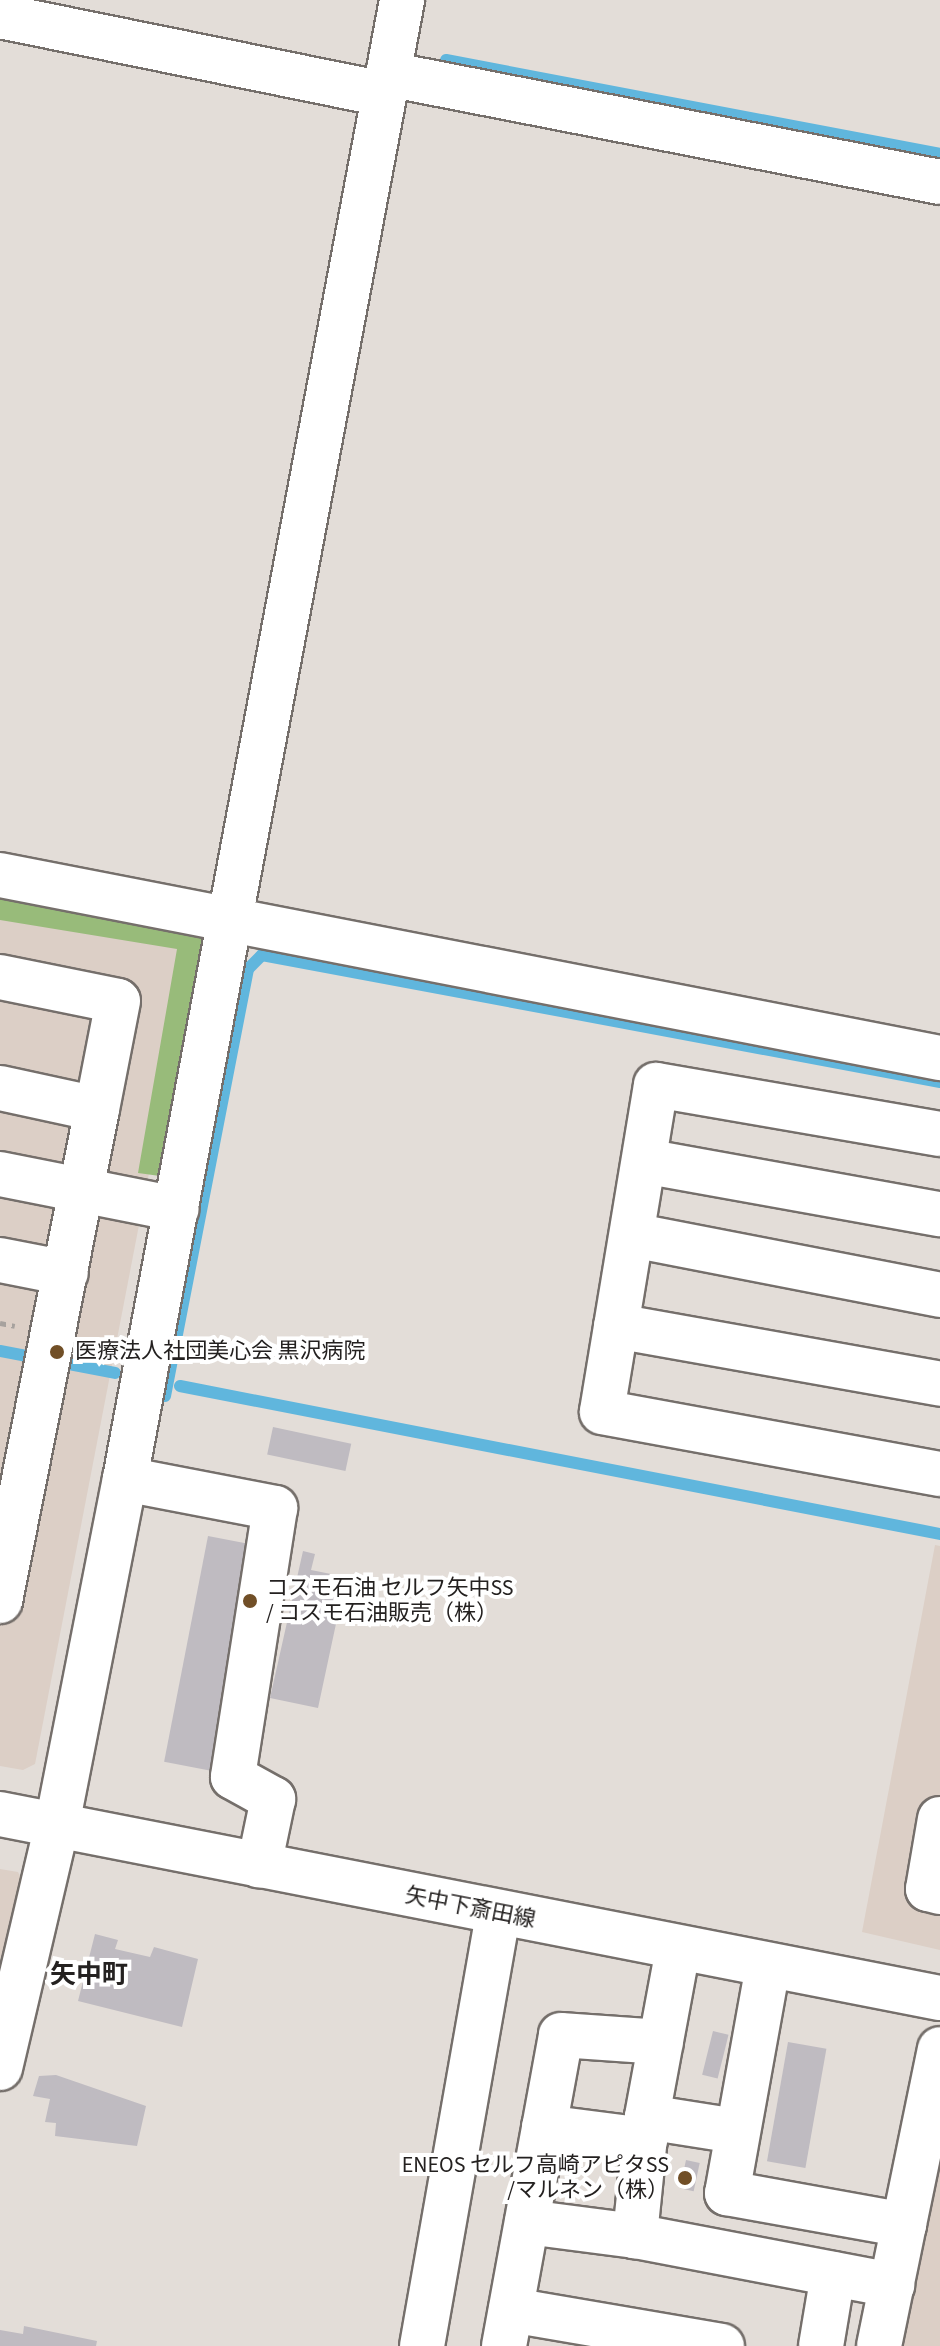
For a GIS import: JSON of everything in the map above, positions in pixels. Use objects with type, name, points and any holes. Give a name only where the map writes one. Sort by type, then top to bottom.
[{"type":"street","points":[[0,2068],[57,1825],[125,1479],[161,1206],[233,921],[402,0]]},
{"type":"street","points":[[0,16],[940,182]]},
{"type":"street","points":[[0,875],[940,1058]]},
{"type":"street","points":[[0,977],[118,1001],[2,1581]]},
{"type":"street","points":[[940,1134],[656,1085],[602,1412],[940,1474]]},
{"type":"street","points":[[0,1088],[97,1109]]},
{"type":"street","points":[[644,1161],[940,1214]]},
{"type":"street","points":[[0,1174],[161,1206]]},
{"type":"street","points":[[632,1235],[940,1295]]},
{"type":"street","points":[[0,1260],[66,1273]]},
{"type":"street","points":[[616,1326],[940,1384]]},
{"type":"street","points":[[125,1479],[275,1508],[233,1777],[273,1799],[259,1866]]},
{"type":"street","name":"矢中下斎田線","points":[[0,1814],[498,1914],[940,1998]]},
{"type":"street","points":[[940,1819],[928,1889],[940,1892]]},
{"type":"street","points":[[422,2346],[498,1914]]},
{"type":"street","points":[[635,2236],[646,2128],[678,1949]]},
{"type":"street","points":[[768,1966],[727,2193],[917,2216]]},
{"type":"street","points":[[661,2042],[561,2035],[507,2328],[722,2346]]},
{"type":"street","points":[[879,2346],[892,2285],[917,2216],[940,2049]]},
{"type":"street","points":[[544,2127],[736,2131]]},
{"type":"street","points":[[527,2222],[635,2236],[892,2285]]},
{"type":"street","points":[[821,2346],[833,2274]]},
{"type":"shaded area","name":"医療法人社団美心会 黒沢病院","points":[[0,892],[194,940],[35,1764],[23,1770],[0,1766]]},
{"type":"shaded area","points":[[935,1545],[940,1546],[940,1950],[862,1932]]},
{"type":"shaded area","points":[[0,1869],[18,1872],[28,1892],[7,1971],[0,1968]]},
{"type":"shaded area","points":[[940,2150],[940,2346],[902,2346]]},
{"type":"green space","points":[[0,891],[197,928],[202,942],[160,1176],[138,1173],[177,949],[0,920]]},
{"type":"building","points":[[273,1427],[351,1444],[345,1471],[267,1454]]},
{"type":"building","points":[[208,1536],[256,1545],[212,1771],[164,1762]]},
{"type":"building","points":[[303,1551],[315,1554],[311,1570],[346,1577],[318,1708],[270,1698]]},
{"type":"building","points":[[95,1934],[118,1940],[115,1949],[150,1957],[154,1947],[198,1959],[182,2027],[78,2001]]},
{"type":"building","points":[[713,2031],[729,2035],[718,2079],[702,2075]]},
{"type":"building","points":[[788,2042],[826,2049],[805,2168],[767,2161]]},
{"type":"building","points":[[56,2075],[146,2106],[137,2146],[55,2136],[56,2123],[45,2122],[50,2099],[33,2096],[39,2076]]},
{"type":"building","points":[[686,2160],[700,2163],[694,2191],[680,2188]]},
{"type":"building","points":[[24,2326],[97,2341],[96,2346],[0,2346],[0,2330],[23,2334]]},
{"type":"waterway","points":[[446,60],[940,154]]},
{"type":"waterway","points":[[165,1396],[248,969],[262,955],[940,1082]]},
{"type":"waterway","points":[[0,1351],[115,1373]]},
{"type":"waterway","points":[[180,1386],[940,1534]]},
{"type":"place","name":"医療法人社団美心会 黒沢病院","points":[[57,1352]]},
{"type":"place","name":"コスモ石油 セルフ矢中SS / コスモ石油販売（株）","points":[[250,1601]]},
{"type":"place","name":"ENEOS セルフ高崎アピタSS /マルネン（株）","points":[[685,2178]]},
{"type":"district","name":"矢中町","points":[[89,1975]]}]
